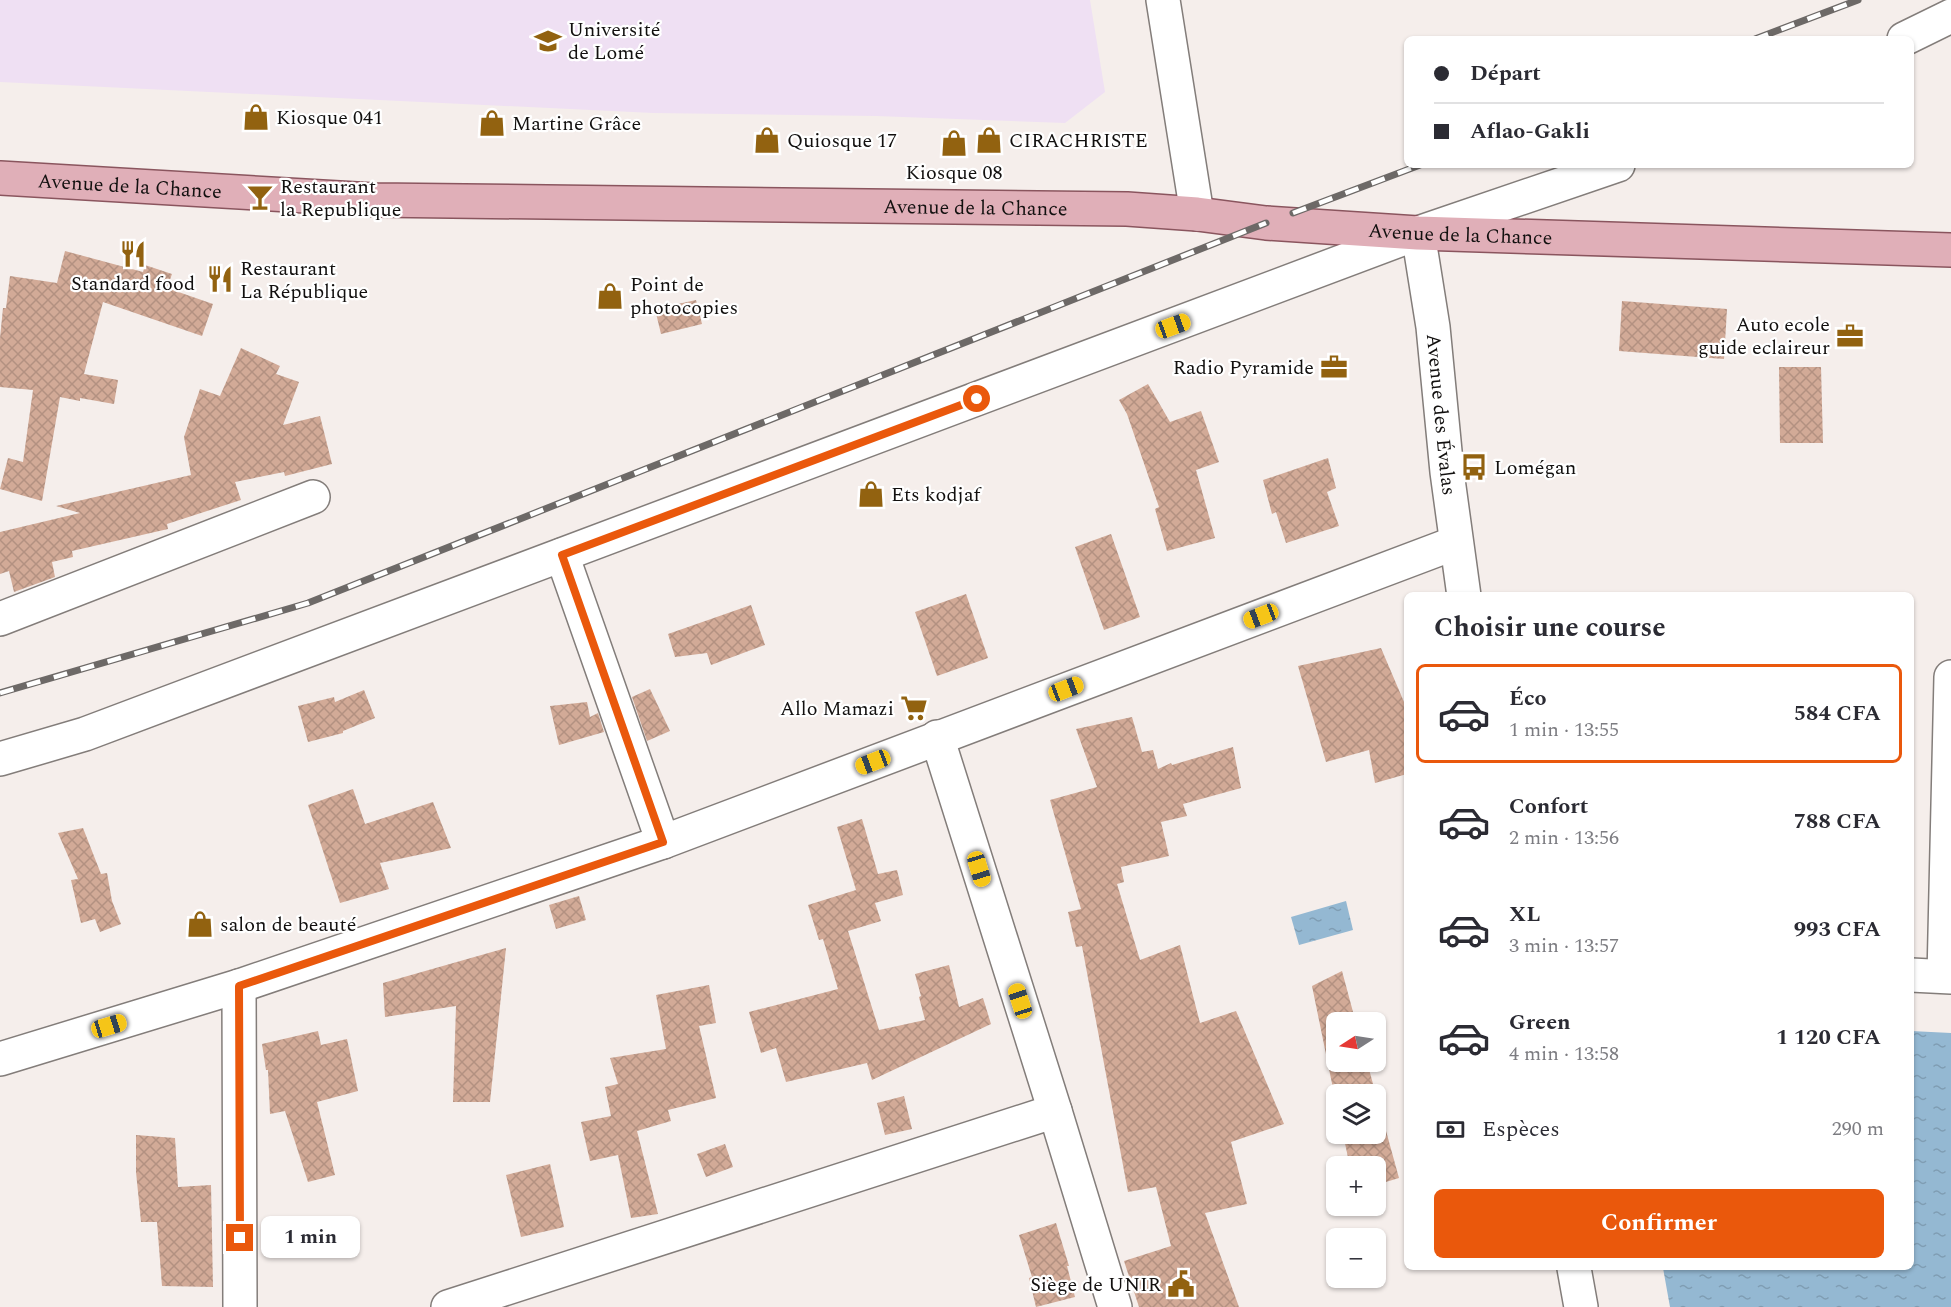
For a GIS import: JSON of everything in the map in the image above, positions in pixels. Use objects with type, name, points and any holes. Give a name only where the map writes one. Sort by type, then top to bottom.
[{"type":"main road","name":"Avenue de la Chance","points":[[0,178],[374,200],[1127,209],[1197,214],[1266,223],[1418,233],[1951,249]]},
{"type":"street","points":[[1163,0],[1197,214]]},
{"type":"street","points":[[1910,36],[1951,16]]},
{"type":"street","points":[[0,759],[85,734],[1418,233],[1609,168]]},
{"type":"street","name":"Avenue des Évalas","points":[[1418,233],[1433,327],[1455,543],[1463,592]]},
{"type":"street","points":[[0,619],[313,496]]},
{"type":"street","points":[[0,1059],[239,986],[663,842],[1455,543]]},
{"type":"street","points":[[562,555],[663,842]]},
{"type":"street","points":[[1914,975],[1948,976],[1951,677]]},
{"type":"street","points":[[937,737],[1114,1307]]},
{"type":"street","points":[[239,986],[240,1307]]},
{"type":"street","points":[[448,1307],[1055,1111]]},
{"type":"street","points":[[1574,1270],[1581,1307]]},
{"type":"shaded area","name":"Université de Lomé","points":[[0,0],[1090,0],[1105,92],[1065,123],[876,116],[653,113],[0,82]]},
{"type":"water","points":[[1346,901],[1353,930],[1299,945],[1291,917]]},
{"type":"water","points":[[1914,1031],[1951,1033],[1951,1307],[1670,1307],[1663,1270],[1914,1270]]},
{"type":"building","points":[[65,251],[143,272],[145,265],[172,274],[167,288],[213,304],[202,336],[103,302],[84,374],[118,380],[114,404],[60,397],[42,501],[0,489],[8,458],[23,462],[33,390],[0,387],[0,338],[3,308],[6,308],[10,276],[57,283]]},
{"type":"building","points":[[696,300],[702,324],[661,334],[655,309]]},
{"type":"building","points":[[1622,301],[1727,309],[1724,359],[1619,351]]},
{"type":"building","points":[[241,348],[280,366],[276,374],[299,382],[283,425],[320,416],[332,464],[285,476],[284,472],[235,482],[241,500],[167,524],[168,529],[72,551],[73,557],[52,562],[55,577],[14,592],[9,571],[0,574],[0,532],[80,513],[56,506],[191,475],[184,437],[200,389],[220,396]]},
{"type":"building","points":[[1779,367],[1821,367],[1823,443],[1780,443]]},
{"type":"building","points":[[1148,384],[1170,422],[1201,411],[1219,462],[1196,470],[1215,538],[1167,551],[1155,509],[1159,507],[1127,414],[1119,400]]},
{"type":"building","points":[[1328,458],[1336,488],[1327,492],[1339,526],[1286,543],[1276,512],[1272,514],[1263,480]]},
{"type":"building","points":[[1111,534],[1140,617],[1104,630],[1075,547]]},
{"type":"building","points":[[966,594],[988,658],[937,676],[915,612]]},
{"type":"building","points":[[751,605],[765,645],[711,665],[707,653],[675,657],[668,634]]},
{"type":"building","points":[[1381,648],[1404,702],[1404,775],[1375,783],[1369,750],[1326,762],[1298,666]]},
{"type":"building","points":[[650,689],[670,731],[647,741],[632,697]]},
{"type":"building","points":[[364,690],[375,718],[343,731],[343,733],[308,742],[298,706],[334,697],[335,702]]},
{"type":"building","points":[[587,702],[590,717],[598,713],[604,732],[559,745],[550,706]]},
{"type":"building","points":[[1132,717],[1142,752],[1153,750],[1158,769],[1171,763],[1172,765],[1233,747],[1241,788],[1183,804],[1187,816],[1161,822],[1169,856],[1121,867],[1124,882],[1117,884],[1140,960],[1180,945],[1200,1023],[1236,1011],[1284,1124],[1231,1142],[1247,1204],[1205,1213],[1239,1307],[1139,1307],[1124,1261],[1171,1246],[1156,1187],[1128,1192],[1082,946],[1076,947],[1068,912],[1081,909],[1050,800],[1097,787],[1076,729]]},
{"type":"building","points":[[353,789],[365,824],[433,802],[451,848],[380,863],[389,889],[340,903],[308,805]]},
{"type":"building","points":[[862,819],[878,874],[897,870],[903,895],[875,903],[881,921],[848,931],[879,1030],[925,1020],[915,974],[949,965],[959,1007],[983,998],[991,1024],[872,1080],[867,1063],[786,1082],[776,1048],[761,1053],[749,1012],[838,989],[823,939],[819,940],[808,905],[856,890],[837,827]]},
{"type":"building","points":[[83,828],[101,874],[107,873],[112,901],[121,924],[100,932],[95,919],[81,923],[71,880],[78,879],[58,833]]},
{"type":"building","points":[[579,896],[586,920],[556,929],[549,905]]},
{"type":"building","points":[[506,948],[490,1102],[453,1102],[456,1006],[385,1017],[383,983]]},
{"type":"building","points":[[1342,971],[1353,1012],[1326,1012],[1326,1054],[1312,986]]},
{"type":"building","points":[[709,985],[716,1023],[699,1026],[716,1098],[668,1110],[671,1121],[637,1131],[658,1214],[631,1218],[618,1155],[590,1161],[581,1122],[611,1116],[605,1087],[618,1084],[610,1058],[666,1049],[656,995]]},
{"type":"building","points":[[318,1031],[321,1045],[347,1039],[358,1091],[317,1102],[335,1175],[308,1182],[285,1111],[270,1114],[268,1070],[266,1070],[262,1044]]},
{"type":"building","points":[[1330,1072],[1370,1072],[1373,1084],[1332,1084]]},
{"type":"building","points":[[904,1096],[912,1129],[885,1135],[877,1103]]},
{"type":"building","points":[[1386,1131],[1399,1178],[1386,1182],[1386,1156],[1348,1156],[1345,1144],[1386,1144]]},
{"type":"building","points":[[136,1135],[175,1138],[178,1187],[211,1185],[213,1287],[162,1286],[157,1222],[141,1222],[136,1172]]},
{"type":"building","points":[[725,1144],[733,1167],[706,1177],[697,1154]]},
{"type":"building","points":[[550,1164],[564,1227],[521,1237],[506,1175]]},
{"type":"building","points":[[1056,1223],[1069,1266],[1067,1266],[1075,1297],[1036,1307],[1029,1278],[1032,1277],[1019,1235]]},
{"type":"railway","points":[[1763,36],[1858,0]]},
{"type":"railway","points":[[1293,213],[1412,168]]},
{"type":"railway","points":[[0,693],[308,603],[1266,223]]},
{"type":"place","name":"Université de Lomé","points":[[548,41]]},
{"type":"place","name":"Kiosque 041","points":[[256,117]]},
{"type":"place","name":"Martine Grâce","points":[[492,123]]},
{"type":"place","name":"Quiosque 17","points":[[767,140]]},
{"type":"place","name":"CIRACHRISTE","points":[[989,140]]},
{"type":"place","name":"Kiosque 08","points":[[954,143]]},
{"type":"place","name":"Restaurant la Republique","points":[[260,197]]},
{"type":"place","name":"Standard food","points":[[133,254]]},
{"type":"place","name":"Restaurant La République","points":[[220,279]]},
{"type":"place","name":"Point de photocopies","points":[[610,296]]},
{"type":"place","name":"Auto ecole guide eclaireur","points":[[1850,336]]},
{"type":"place","name":"Radio Pyramide","points":[[1334,367]]},
{"type":"place","name":"Lomégan","points":[[1474,467]]},
{"type":"place","name":"Ets kodjaf","points":[[871,494]]},
{"type":"place","name":"Allo Mamazi","points":[[914,708]]},
{"type":"place","name":"salon de beauté","points":[[200,924]]},
{"type":"place","name":"Siège de UNIR","points":[[1181,1284]]},
{"type":"route","points":[[240,1238],[239,986],[663,842],[562,555],[977,399]]}]
